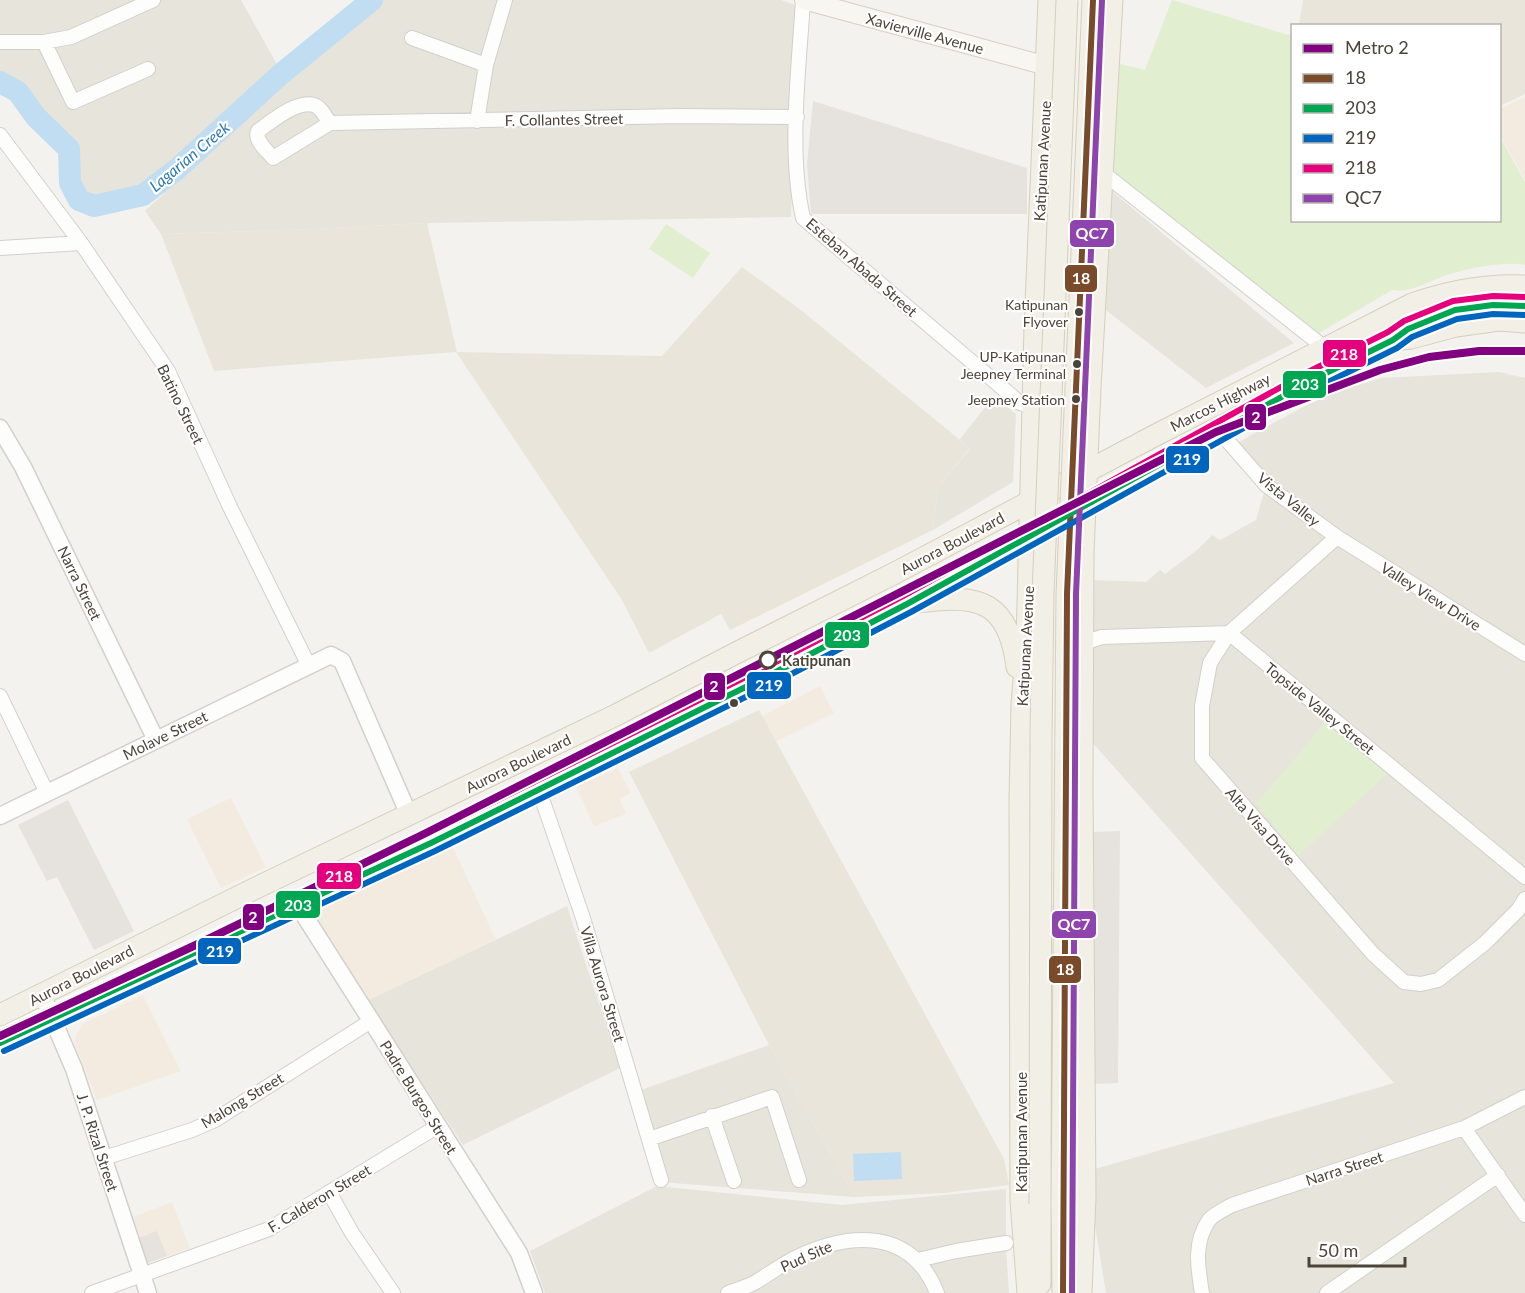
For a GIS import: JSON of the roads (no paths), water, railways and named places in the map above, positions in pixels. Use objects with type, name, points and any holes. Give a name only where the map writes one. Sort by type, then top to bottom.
[{"type":"main road","name":"Xavierville Avenue","points":[[803,0],[1047,66]]},
{"type":"main road","name":"Katipunan Avenue","points":[[1028,1293],[1022,1201],[1020,800],[1022,704],[1027,643],[1037,274],[1049,0]]},
{"type":"main road","name":"Katipunan Avenue","points":[[1040,1293],[1043,594],[1067,0]]},
{"type":"main road","points":[[1063,1293],[1067,605],[1093,0]]},
{"type":"main road","points":[[1081,1293],[1085,1197],[1083,553],[1112,0]]},
{"type":"main road","points":[[1037,274],[1043,288],[1051,293],[1068,297],[1089,288],[1097,275]]},
{"type":"main road","name":"Marcos Highway","points":[[1031,501],[1412,304],[1443,293],[1474,288],[1525,286]]},
{"type":"main road","points":[[1394,340],[1408,328],[1455,310],[1493,305],[1525,306]]},
{"type":"main road","name":"Marcos Highway","points":[[1085,507],[1314,379],[1394,340],[1456,326],[1499,320],[1525,322]]},
{"type":"main road","points":[[1035,343],[1093,345]]},
{"type":"main road","points":[[979,529],[1000,511],[1016,491],[1032,447]]},
{"type":"main road","points":[[1083,553],[1098,515],[1116,489]]},
{"type":"main road","name":"Aurora Boulevard","points":[[0,1015],[524,761],[1031,501]]},
{"type":"main road","name":"Aurora Boulevard","points":[[0,1043],[431,843],[772,674],[1085,507]]},
{"type":"main road","points":[[907,604],[943,598],[964,598],[985,604],[998,615],[1010,632],[1014,645],[1022,704]]},
{"type":"main road","points":[[1027,643],[1083,643]]},
{"type":"main road","points":[[1021,758],[1043,772],[1055,773],[1067,770],[1083,750]]},
{"type":"main road","points":[[524,761],[538,790]]},
{"type":"main road","points":[[1020,800],[1034,787],[1044,784],[1064,783],[1082,789]]},
{"type":"street","points":[[0,42],[44,42],[71,37],[153,0]]},
{"type":"street","points":[[477,121],[486,65],[505,0]]},
{"type":"street","name":"Esteban Abada Street","points":[[803,0],[797,117],[797,191],[803,218],[1020,403],[1034,407]]},
{"type":"street","points":[[412,38],[486,65]]},
{"type":"street","points":[[44,42],[73,102],[148,69]]},
{"type":"street","points":[[315,105],[330,123],[273,158],[257,139],[258,131],[292,108],[315,105]]},
{"type":"street","name":"F. Collantes Street","points":[[330,123],[668,116],[797,117]]},
{"type":"street","name":"Batino Street","points":[[0,135],[81,243],[168,371],[230,507],[308,664]]},
{"type":"street","points":[[1102,172],[1325,348]]},
{"type":"street","points":[[0,248],[81,243]]},
{"type":"street","name":"Narra Street","points":[[0,428],[23,467],[156,740]]},
{"type":"street","name":"Vista Valley","points":[[1220,432],[1266,484],[1337,537]]},
{"type":"street","name":"Alta Visa Drive","points":[[1337,537],[1228,633],[1210,663],[1202,706],[1202,758],[1372,954],[1404,982],[1421,984],[1438,980],[1485,943],[1518,910],[1525,898]]},
{"type":"street","name":"Valley View Drive","points":[[1337,537],[1525,654]]},
{"type":"street","points":[[1083,643],[1102,637],[1228,633]]},
{"type":"street","name":"Topside Valley Street","points":[[1228,633],[1525,877]]},
{"type":"street","name":"Molave Street","points":[[0,816],[308,664],[331,655],[342,660],[409,815]]},
{"type":"street","points":[[0,696],[48,793]]},
{"type":"street","name":"Villa Aurora Street","points":[[538,790],[583,918],[662,1180]]},
{"type":"street","name":"Padre Burgos Street","points":[[297,904],[519,1253],[534,1293]]},
{"type":"street","name":"J. P. Rizal Street","points":[[42,994],[74,1069],[148,1293]]},
{"type":"street","name":"Malong Street","points":[[104,1158],[192,1130],[215,1120],[371,1021]]},
{"type":"street","points":[[649,1139],[772,1096],[799,1180]]},
{"type":"street","name":"Narra Street","points":[[1202,1293],[1197,1243],[1210,1219],[1232,1205],[1464,1128],[1525,1097]]},
{"type":"street","points":[[712,1116],[734,1182]]},
{"type":"street","name":"F. Calderon Street","points":[[92,1293],[269,1229],[438,1126]]},
{"type":"street","points":[[1464,1128],[1525,1215]]},
{"type":"street","points":[[1327,1293],[1498,1175]]},
{"type":"street","points":[[329,1192],[352,1233],[393,1293]]},
{"type":"street","name":"Pud Site","points":[[728,1293],[753,1288],[795,1258],[821,1247],[852,1240],[875,1241],[895,1246],[918,1260],[930,1276],[937,1293]]},
{"type":"street","points":[[918,1260],[1006,1243]]},
{"type":"water","points":[[901,1152],[902,1179],[854,1181],[853,1154]]},
{"type":"waterway","name":"Lagarian Creek","points":[[0,82],[18,92],[36,117],[69,149],[70,183],[79,200],[94,206],[143,195],[176,170],[281,74],[372,0]]},
{"type":"metro line","name":"2","points":[[0,1036],[200,943],[426,833],[1216,432],[1380,370],[1429,357],[1479,351],[1525,351]]},
{"type":"place","name":"Katipunan Flyover","points":[[1079,312]]},
{"type":"place","name":"UP-Katipunan Jeepney Terminal","points":[[1077,364]]},
{"type":"place","name":"Jeepney Station","points":[[1076,399]]},
{"type":"place","name":"Katipunan","points":[[768,660]]}]
